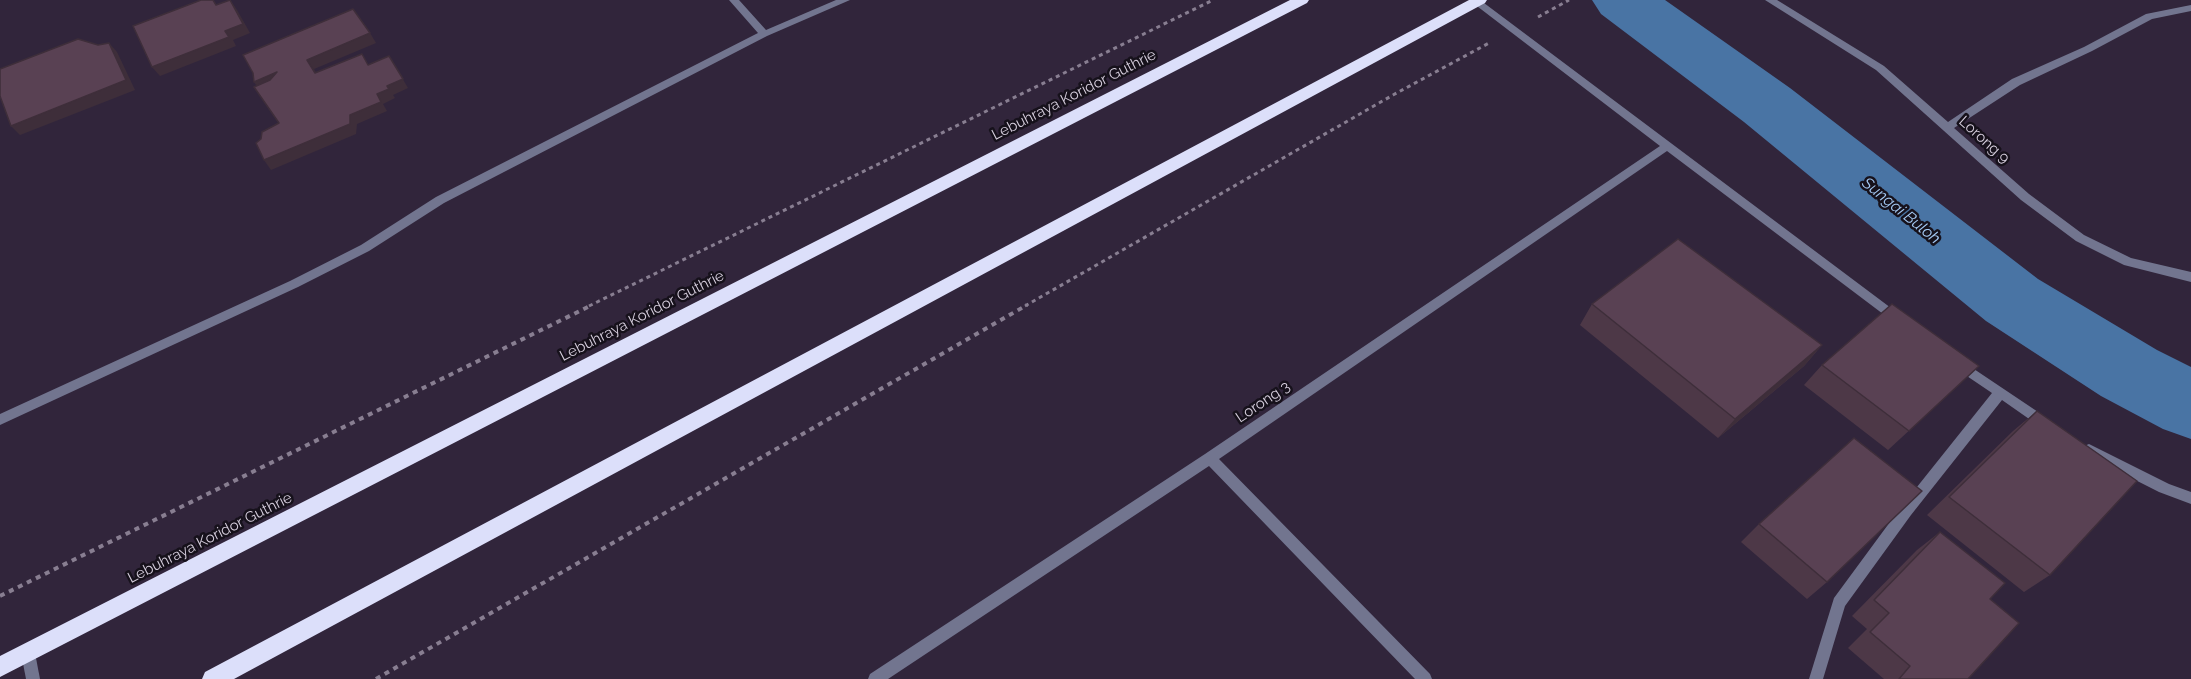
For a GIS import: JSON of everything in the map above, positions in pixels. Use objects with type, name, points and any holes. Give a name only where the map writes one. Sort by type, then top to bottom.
[{"type":"highway","name":"Lebuhraya Koridor Guthrie","points":[[0,668],[1302,0]]},
{"type":"highway","points":[[213,679],[1480,0]]},
{"type":"street","points":[[734,0],[764,34]]},
{"type":"street","points":[[0,420],[355,253],[440,200],[764,34],[845,0]]},
{"type":"street","points":[[1474,0],[1913,330]]},
{"type":"street","name":"Lorong 9","points":[[1770,0],[1880,68],[2025,197],[2080,238],[2127,262],[2191,277]]},
{"type":"street","points":[[1947,127],[2016,82],[2088,49],[2149,16],[2191,8]]},
{"type":"street","name":"Lorong 3","points":[[874,679],[1210,458],[1667,146]]},
{"type":"street","points":[[1951,358],[1999,394],[2055,431]]},
{"type":"street","points":[[1816,679],[1839,603],[1906,511],[1999,394]]},
{"type":"street","points":[[2074,443],[2164,488],[2191,498]]},
{"type":"street","points":[[1210,458],[1425,679]]},
{"type":"street","points":[[28,653],[33,679]]},
{"type":"path","points":[[0,596],[1213,0]]},
{"type":"path","points":[[376,679],[1393,95],[1467,56]]},
{"type":"building","points":[[201,0],[213,0],[216,5],[230,0],[243,24],[225,31],[229,37],[152,67],[133,26]]},
{"type":"building","points":[[353,9],[370,33],[307,60],[315,73],[362,54],[368,65],[389,56],[403,79],[387,86],[389,89],[377,94],[381,102],[350,115],[350,124],[264,160],[256,143],[261,139],[262,132],[279,123],[254,87],[270,80],[277,72],[254,82],[253,73],[243,55]]},
{"type":"building","points":[[78,39],[98,45],[109,43],[126,80],[11,126],[0,96],[0,69]]},
{"type":"building","points":[[1678,239],[1822,345],[1735,419],[1592,304]]},
{"type":"building","points":[[1892,304],[1979,366],[1909,431],[1822,365]]},
{"type":"building","points":[[2037,411],[2137,481],[2050,575],[1949,497]]},
{"type":"building","points":[[1854,438],[1922,491],[1827,582],[1759,524]]},
{"type":"building","points":[[1940,532],[2005,583],[1990,599],[2019,623],[1968,679],[1899,679],[1910,666],[1870,632],[1889,613],[1874,600]]},
{"type":"waterway","name":"Sungai Buloh","points":[[1623,0],[1767,105],[2012,300],[2129,373],[2191,405]]}]
